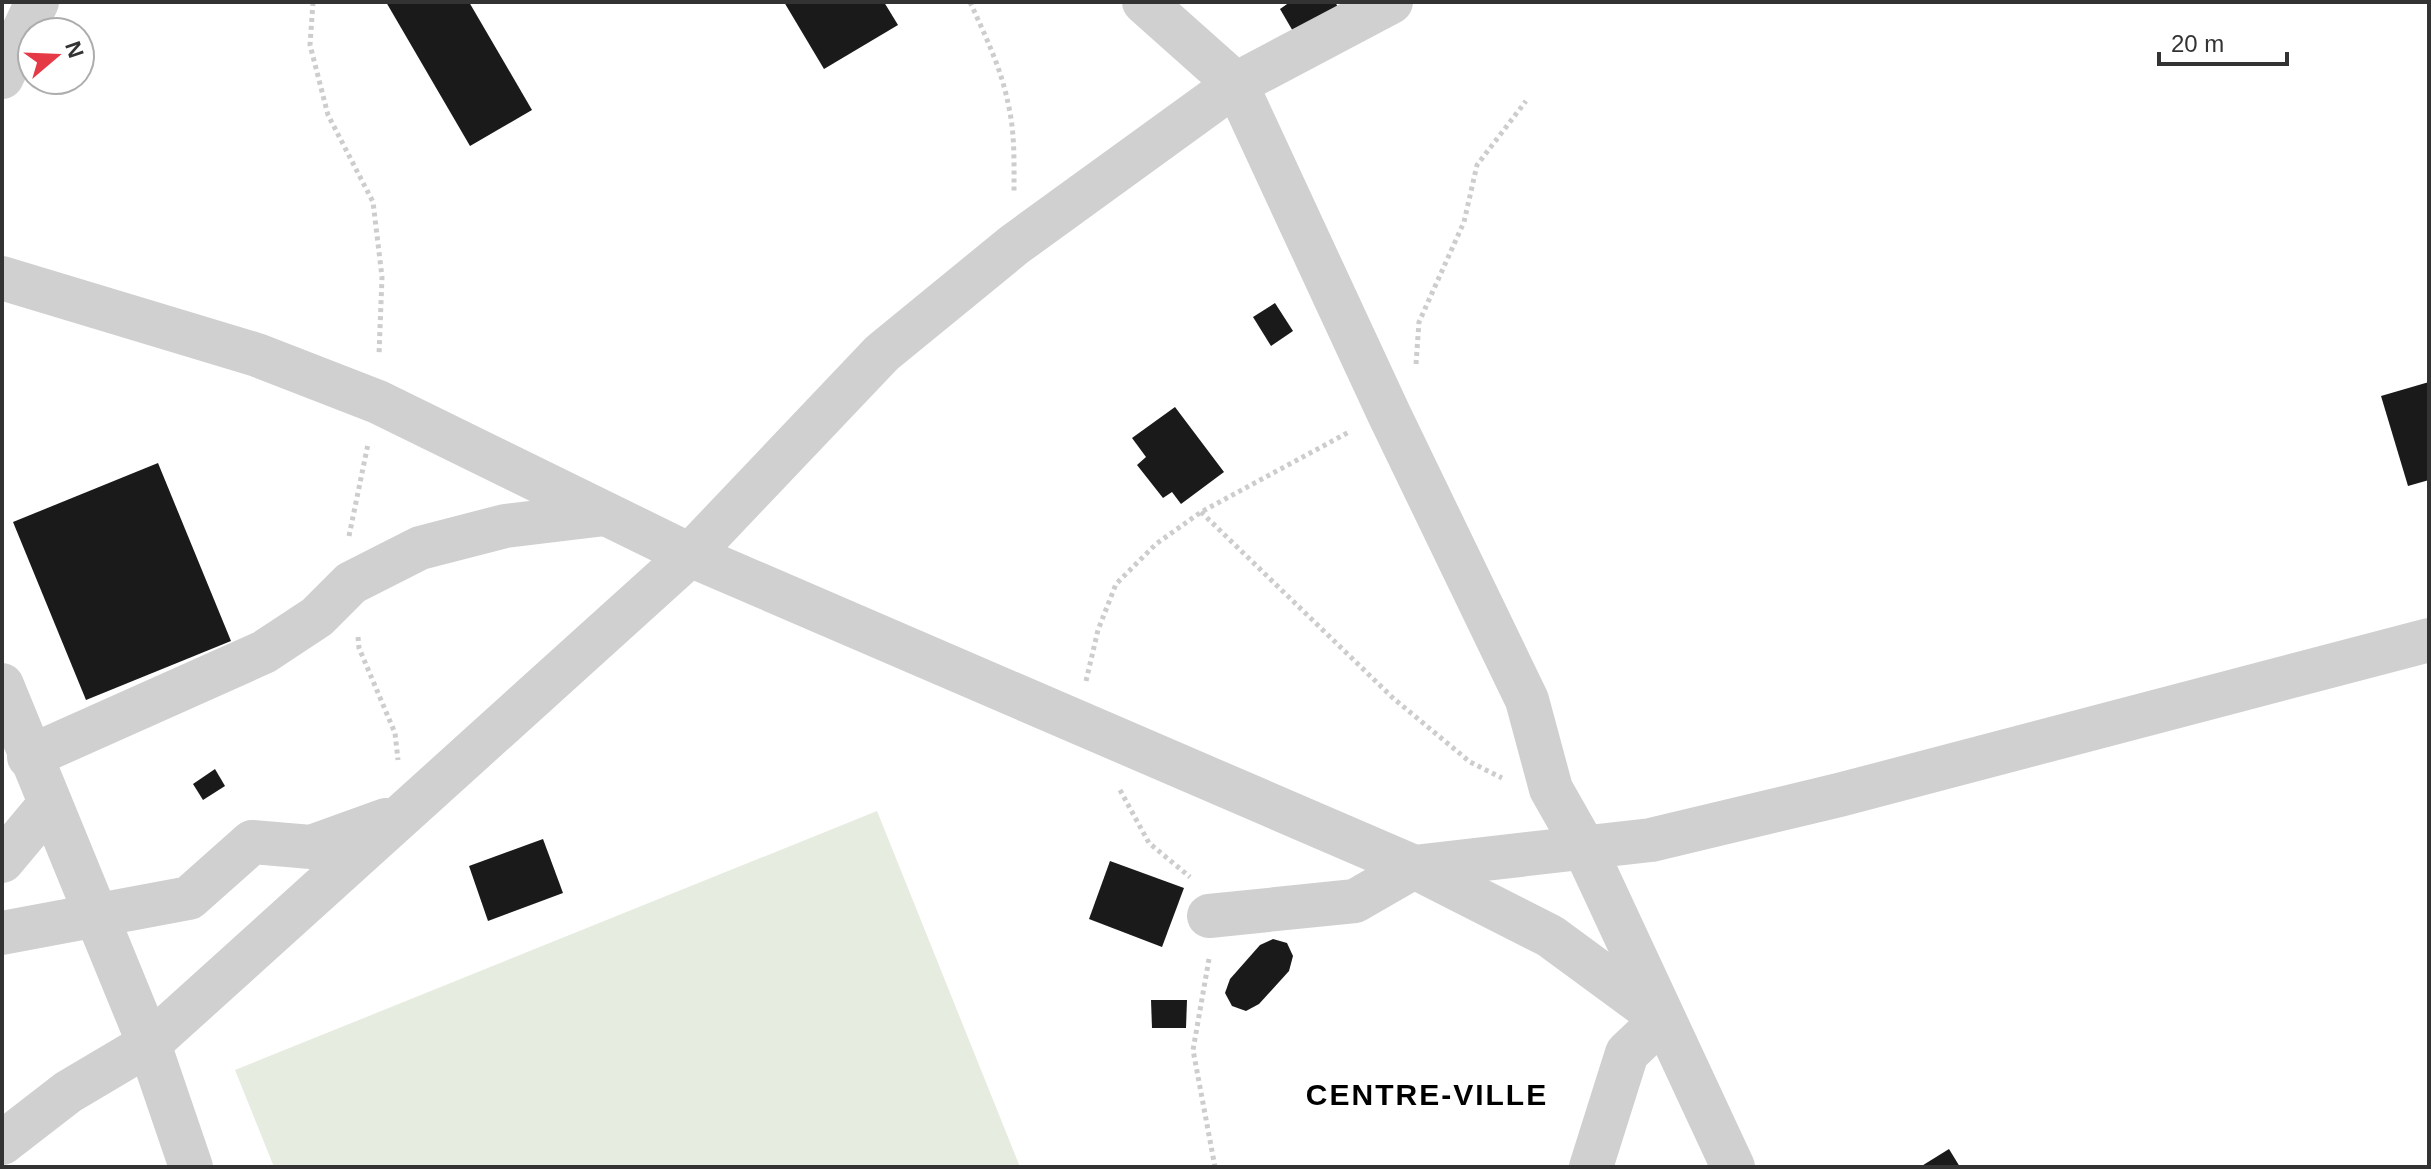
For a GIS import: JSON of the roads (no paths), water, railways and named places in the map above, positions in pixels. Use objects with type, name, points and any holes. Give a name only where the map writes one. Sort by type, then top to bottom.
[{"type":"street","points":[[2,77],[37,2]]},
{"type":"street","points":[[1144,2],[1236,84],[1389,414],[1527,700],[1551,789],[1585,849],[1733,1167]]},
{"type":"street","points":[[2,1143],[68,1092],[149,1044],[690,555],[882,353],[1014,245],[1236,84],[1391,2]]},
{"type":"street","points":[[2,278],[257,355],[378,402],[690,555],[1414,867],[1550,936],[1663,1019]]},
{"type":"street","points":[[29,757],[264,652],[317,617],[351,583],[420,548],[505,526],[605,514]]},
{"type":"street","points":[[1209,916],[1355,901],[1414,867],[1651,840],[1839,795],[2429,640]]},
{"type":"street","points":[[2,685],[149,1044],[191,1167]]},
{"type":"street","points":[[2,861],[49,805]]},
{"type":"street","points":[[2,933],[189,898],[252,842],[311,847],[405,813]]},
{"type":"street","points":[[1591,1167],[1627,1053],[1663,1019]]},
{"type":"district","name":"CENTRE-VILLE","points":[[1427,1095]]}]
